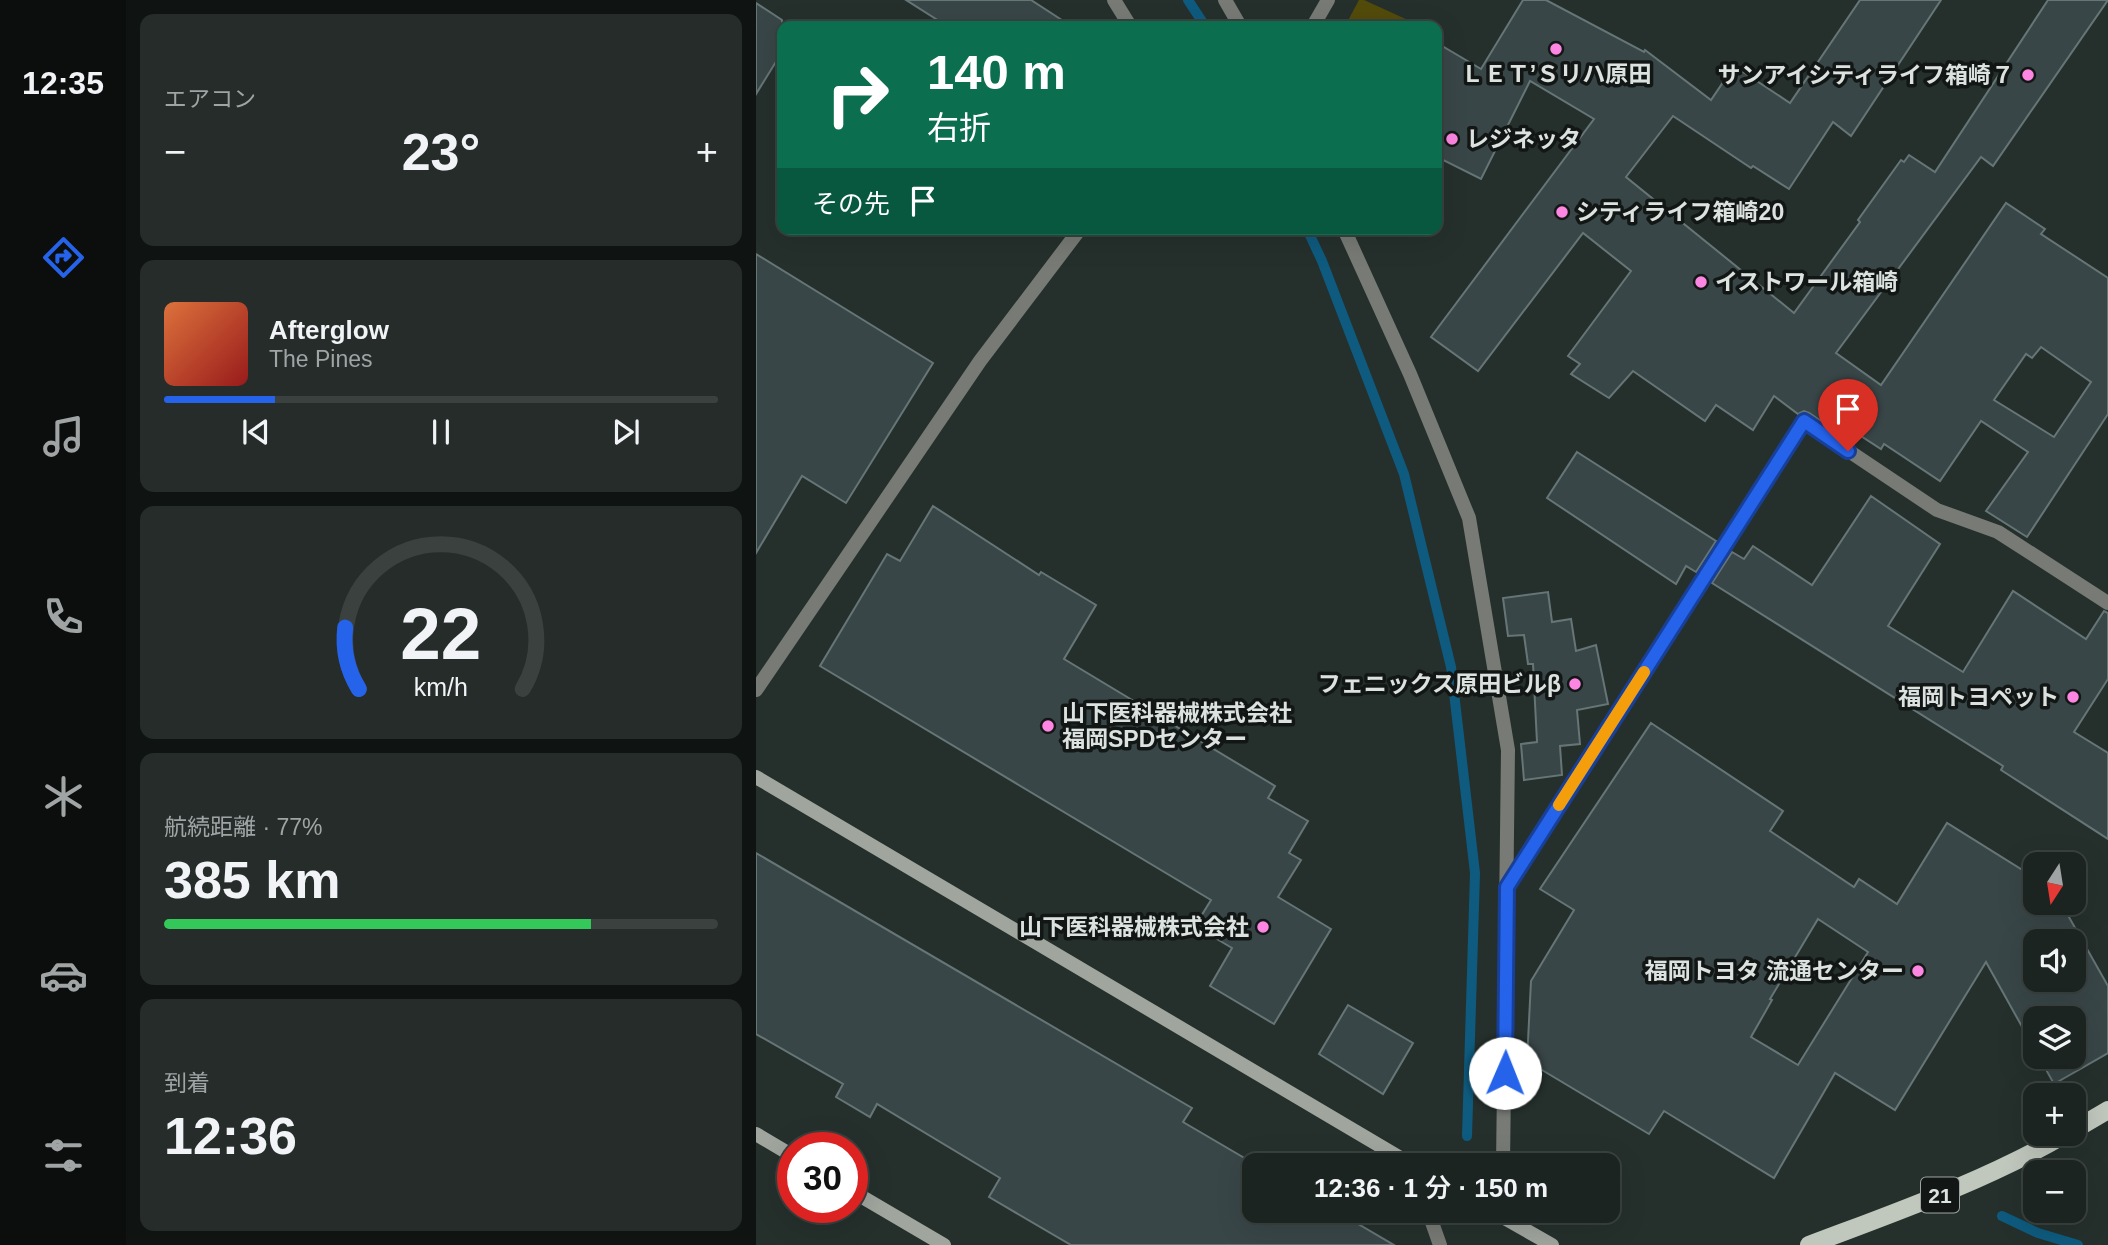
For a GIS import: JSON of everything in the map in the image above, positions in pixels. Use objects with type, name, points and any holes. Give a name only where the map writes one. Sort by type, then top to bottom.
[{"type":"main road","points":[[2086,1122],[2108,1110]]},
{"type":"main road","name":"21","points":[[1810,1245],[1927,1200],[2044,1146]]},
{"type":"street","points":[[1114,0],[1127,21]]},
{"type":"street","points":[[1224,0],[1237,21]]},
{"type":"street","points":[[1316,21],[1328,0]]},
{"type":"street","points":[[756,690],[980,361],[1075,235]]},
{"type":"street","points":[[1347,235],[1410,374],[1469,518],[1508,750],[1503,1153]]},
{"type":"street","points":[[1507,887],[1804,421],[1937,510],[1998,532],[2108,603]]},
{"type":"street","points":[[756,777],[1392,1153]]},
{"type":"street","points":[[756,1134],[777,1146]]},
{"type":"street","points":[[868,1200],[944,1245]]},
{"type":"street","points":[[1432,1223],[1440,1245]]},
{"type":"street","points":[[1515,1223],[1552,1245]]},
{"type":"shaded area","points":[[1359,0],[1364,0],[1410,21],[1348,21]]},
{"type":"building","points":[[906,0],[1031,0],[1063,21],[939,21]]},
{"type":"building","points":[[1523,0],[1546,0],[1644,52],[1645,50],[1711,100],[1734,66],[1790,103],[1860,0],[1941,0],[1851,136],[1833,122],[1789,189],[1753,166],[1751,168],[1673,116],[1626,177],[1794,313],[1901,160],[1904,162],[1909,155],[1935,172],[2048,0],[2108,0],[1993,166],[1981,157],[1836,353],[1881,385],[2006,203],[2045,229],[2041,234],[2108,278],[2108,414],[2027,537],[1986,511],[2028,452],[1981,421],[1940,481],[1884,444],[1881,449],[1850,429],[1845,437],[1809,413],[1804,411],[1798,414],[1774,396],[1753,430],[1716,405],[1705,421],[1633,371],[1609,398],[1571,374],[1580,364],[1568,356],[1631,271],[1583,233],[1478,371],[1431,337],[1594,119],[1530,81],[1481,179],[1442,160],[1442,46],[1481,69]],"holes":[[[2041,347],[2091,382],[2054,437],[1994,400],[2026,354],[2032,358]]]},
{"type":"building","points":[[756,3],[782,21],[777,21],[777,60],[756,94]]},
{"type":"building","points":[[756,254],[933,363],[846,503],[802,476],[756,553]]},
{"type":"building","points":[[1577,452],[1716,541],[1696,572],[1686,566],[1676,584],[1547,498]]},
{"type":"building","points":[[1871,496],[1940,544],[1888,626],[1963,672],[2013,591],[2086,639],[2104,611],[2108,613],[2108,679],[2074,732],[2108,753],[2108,839],[2001,770],[2003,766],[1712,583],[1732,552],[1744,559],[1753,546],[1812,585]]},
{"type":"building","name":"山下医科器械株式会社 福岡SPDセンター","points":[[933,506],[1039,575],[1041,572],[1096,605],[1064,659],[1275,786],[1268,798],[1308,821],[1289,853],[1301,860],[1278,897],[1331,929],[1274,1024],[1210,986],[1232,948],[1195,926],[1211,900],[820,666],[887,554],[900,561]]},
{"type":"building","name":"フェニックス原田ビルβ","points":[[1548,592],[1552,622],[1571,619],[1576,651],[1596,645],[1608,704],[1577,710],[1580,744],[1560,746],[1562,775],[1524,780],[1521,744],[1537,742],[1533,664],[1528,664],[1524,635],[1508,636],[1503,598]]},
{"type":"building","points":[[1651,723],[1783,811],[1770,831],[1854,887],[1859,879],[1897,904],[1947,823],[2023,868],[2023,915],[2068,915],[2076,929],[2023,929],[2023,992],[2086,992],[2086,947],[2108,986],[2108,1053],[2086,1066],[2086,1006],[2023,1006],[2023,1028],[1986,962],[1895,1110],[1835,1073],[1774,1178],[1664,1111],[1649,1134],[1527,1061],[1531,981],[1574,910],[1540,889]],"holes":[[[1818,919],[1868,952],[1798,1065],[1751,1037],[1772,1000],[1770,999]]]},
{"type":"building","points":[[756,853],[1192,1108],[1183,1122],[1242,1157],[1242,1223],[1356,1223],[1394,1245],[1071,1245],[989,1197],[1000,1178],[877,1104],[870,1117],[836,1097],[843,1084],[756,1034]]},
{"type":"building","points":[[1348,1005],[1413,1043],[1383,1094],[1319,1054]]},
{"type":"building","points":[[2046,1069],[2080,1069],[2056,1083]]},
{"type":"waterway","points":[[1188,0],[1202,21]]},
{"type":"waterway","points":[[1310,235],[1404,474],[1451,667],[1475,873],[1467,1136]]},
{"type":"waterway","points":[[2002,1216],[2038,1233],[2078,1245]]},
{"type":"slow traffic","points":[[1559,805],[1644,672]]},
{"type":"place","name":"ＬＥＴ’Ｓリハ原田","points":[[1556,49]]},
{"type":"place","name":"サンアイシティライフ箱崎７","points":[[2028,75]]},
{"type":"place","name":"レジネッタ","points":[[1452,139]]},
{"type":"place","name":"シティライフ箱崎20","points":[[1562,212]]},
{"type":"place","name":"イストワール箱崎","points":[[1701,282]]},
{"type":"place","name":"フェニックス原田ビルβ","points":[[1575,684]]},
{"type":"place","name":"福岡トヨペット","points":[[2073,697]]},
{"type":"place","name":"山下医科器械株式会社 福岡SPDセンター","points":[[1048,726]]},
{"type":"place","name":"山下医科器械株式会社","points":[[1263,927]]},
{"type":"place","name":"福岡トヨタ 流通センター","points":[[1918,971]]},
{"type":"route","points":[[1505,1073],[1507,887],[1804,421],[1848,451]]}]
